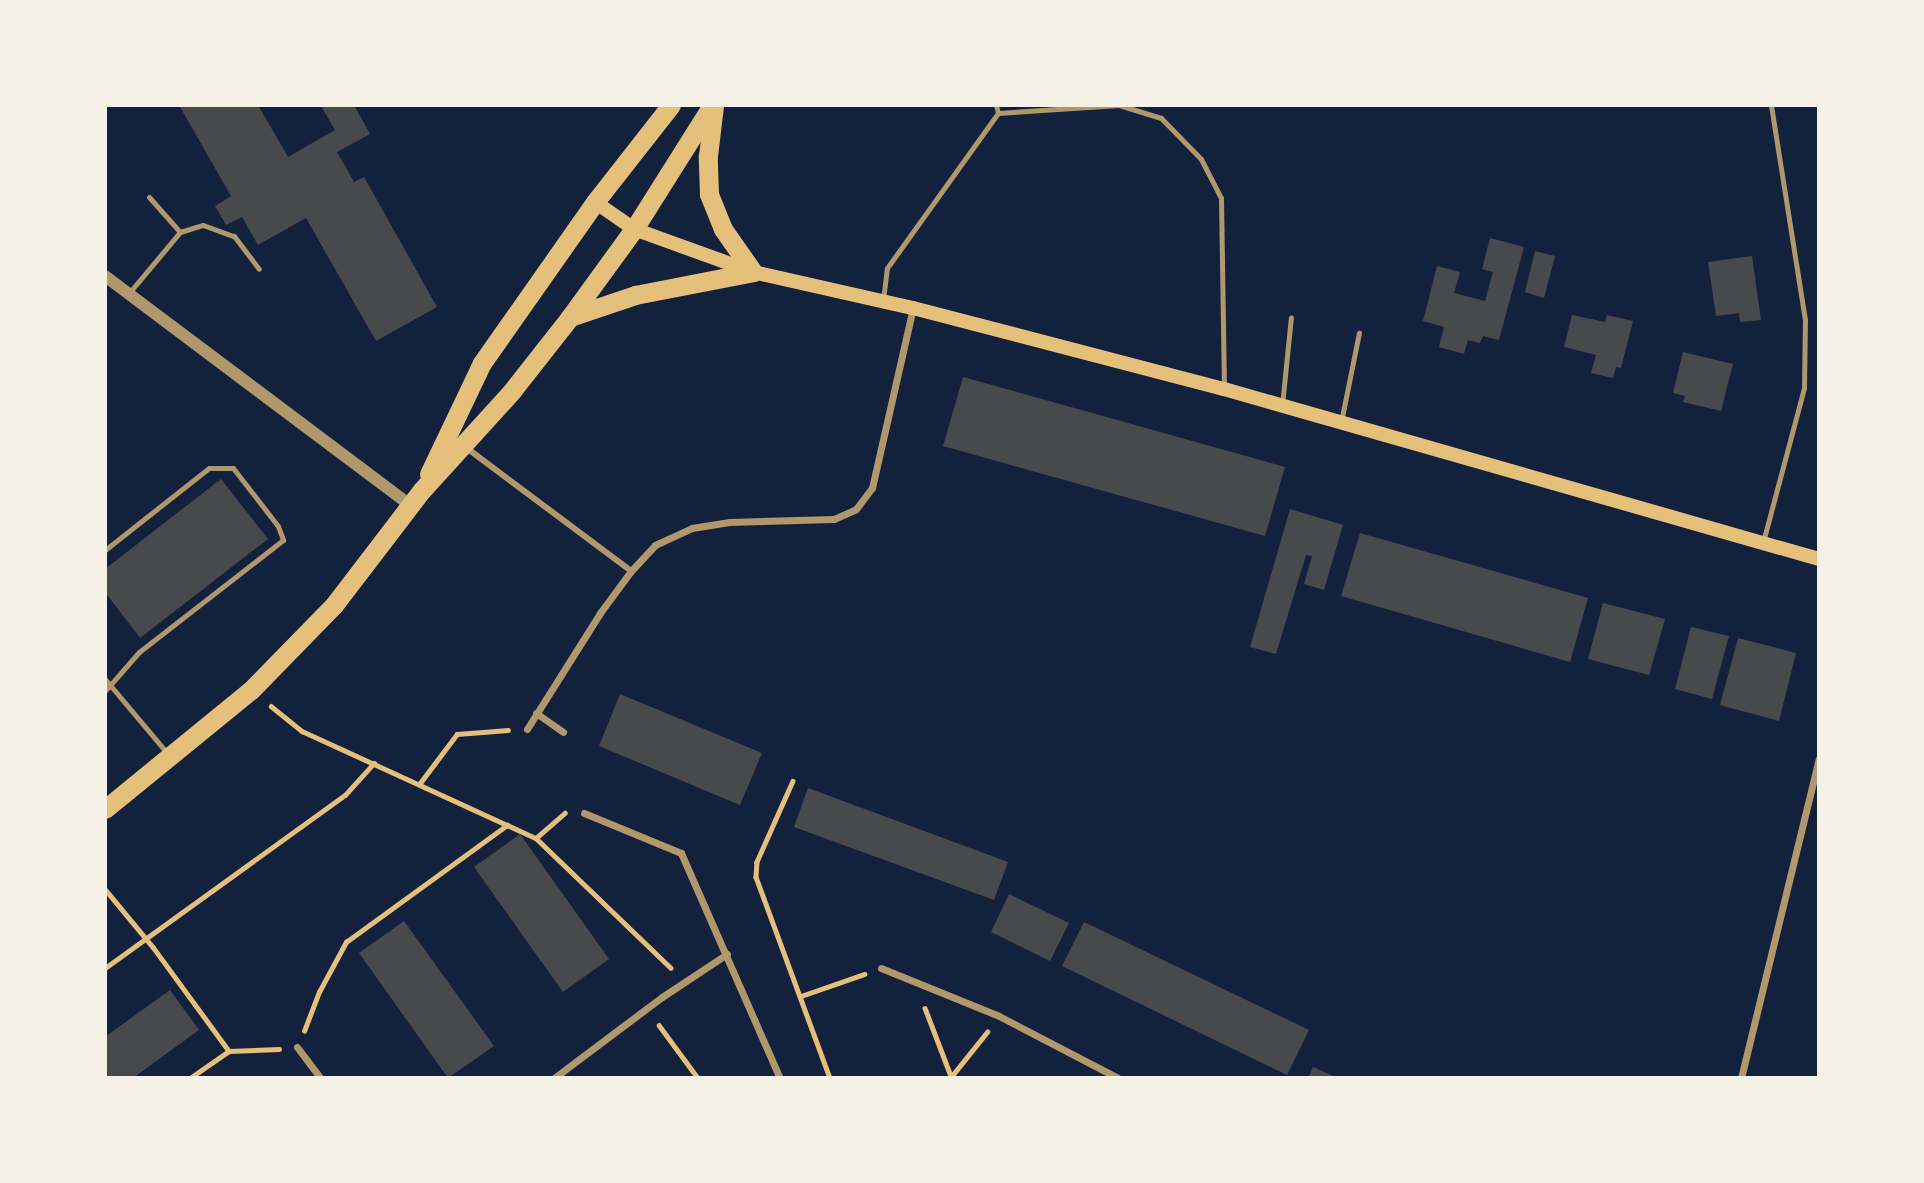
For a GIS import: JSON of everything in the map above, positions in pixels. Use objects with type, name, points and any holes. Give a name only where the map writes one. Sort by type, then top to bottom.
[{"type":"highway","points":[[416,497],[482,363],[595,202],[671,105]]},
{"type":"highway","points":[[105,809],[251,690],[334,605],[416,497],[512,391],[570,317],[634,229],[713,105]]},
{"type":"highway","points":[[570,317],[635,295],[754,272],[723,229],[709,194],[708,156],[713,105]]},
{"type":"main road","points":[[595,202],[634,229],[754,272],[883,300],[1224,389],[1819,559]]},
{"type":"street","points":[[105,276],[416,497]]},
{"type":"street","points":[[527,729],[631,571],[656,545],[692,528],[730,522],[834,519],[856,509],[872,488],[914,308]]},
{"type":"street","points":[[464,446],[631,571]]},
{"type":"street","points":[[536,713],[563,732]]},
{"type":"street","points":[[1741,1078],[1819,758]]},
{"type":"street","points":[[584,813],[681,853],[780,1078]]},
{"type":"street","points":[[554,1078],[647,1008],[727,954]]},
{"type":"street","points":[[881,968],[999,1016],[1118,1078]]},
{"type":"street","points":[[298,1047],[320,1078]]},
{"type":"lane","points":[[883,300],[887,268],[998,113],[996,105]]},
{"type":"lane","points":[[998,113],[1119,105],[1161,118],[1201,159],[1221,198],[1224,389]]},
{"type":"lane","points":[[1763,542],[1804,388],[1805,320],[1771,105]]},
{"type":"lane","points":[[149,198],[180,232]]},
{"type":"lane","points":[[129,293],[180,232],[203,225],[234,236],[259,269]]},
{"type":"lane","points":[[1282,405],[1291,317]]},
{"type":"lane","points":[[1341,422],[1359,333]]},
{"type":"lane","points":[[105,550],[209,468],[233,468],[278,526],[283,541],[139,652],[105,691]]},
{"type":"lane","points":[[105,679],[170,757]]},
{"type":"path","points":[[251,690],[302,730],[536,838],[685,981]]},
{"type":"path","points":[[420,783],[457,734],[527,729]]},
{"type":"path","points":[[105,968],[345,795],[374,762]]},
{"type":"path","points":[[793,781],[757,862],[756,877],[830,1078]]},
{"type":"path","points":[[536,838],[569,809],[584,813]]},
{"type":"path","points":[[190,1078],[229,1051],[298,1047],[319,992],[346,942],[508,825]]},
{"type":"path","points":[[105,889],[229,1051]]},
{"type":"path","points":[[801,996],[881,968]]},
{"type":"path","points":[[914,982],[951,1077]]},
{"type":"path","points":[[647,1008],[698,1078]]},
{"type":"path","points":[[951,1077],[999,1016]]},
{"type":"building","points":[[179,105],[258,105],[288,157],[335,130],[321,106],[354,105],[370,134],[337,152],[354,182],[364,177],[437,307],[376,341],[306,218],[258,245],[242,217],[226,225],[215,206],[231,196]]},
{"type":"building","points":[[1490,238],[1524,247],[1499,340],[1483,336],[1480,343],[1468,340],[1464,354],[1439,347],[1444,327],[1423,321],[1437,266],[1460,272],[1454,293],[1485,301],[1493,272],[1482,269]]},
{"type":"building","points":[[1535,251],[1555,256],[1544,298],[1525,292]]},
{"type":"building","points":[[1752,256],[1761,320],[1740,322],[1739,313],[1716,316],[1708,262]]},
{"type":"building","points":[[1572,315],[1605,322],[1607,315],[1633,321],[1621,368],[1616,367],[1613,378],[1591,373],[1596,355],[1564,347]]},
{"type":"building","points":[[1683,352],[1733,364],[1721,411],[1683,402],[1685,396],[1673,393]]},
{"type":"building","points":[[963,377],[1285,467],[1265,536],[943,446]]},
{"type":"building","points":[[221,479],[268,539],[140,638],[105,592],[105,569]]},
{"type":"building","points":[[1290,509],[1343,525],[1324,590],[1304,584],[1312,556],[1306,555],[1276,654],[1250,647]]},
{"type":"building","points":[[1360,533],[1588,598],[1570,662],[1341,596]]},
{"type":"building","points":[[1603,603],[1665,619],[1649,675],[1588,659]]},
{"type":"building","points":[[1691,627],[1729,636],[1712,699],[1675,689]]},
{"type":"building","points":[[1738,638],[1796,653],[1779,721],[1720,705]]},
{"type":"building","points":[[620,694],[762,753],[740,805],[599,746]]},
{"type":"building","points":[[808,788],[1008,862],[994,900],[794,827]]},
{"type":"building","points":[[520,834],[609,959],[563,992],[474,867]]},
{"type":"building","points":[[1009,894],[1069,923],[1050,961],[991,932]]},
{"type":"building","points":[[404,921],[494,1046],[448,1078],[359,953]]},
{"type":"building","points":[[1084,922],[1309,1030],[1287,1075],[1062,966]]},
{"type":"building","points":[[170,990],[199,1030],[133,1078],[105,1078],[105,1037]]},
{"type":"building","points":[[1313,1067],[1338,1078],[1308,1078]]}]
